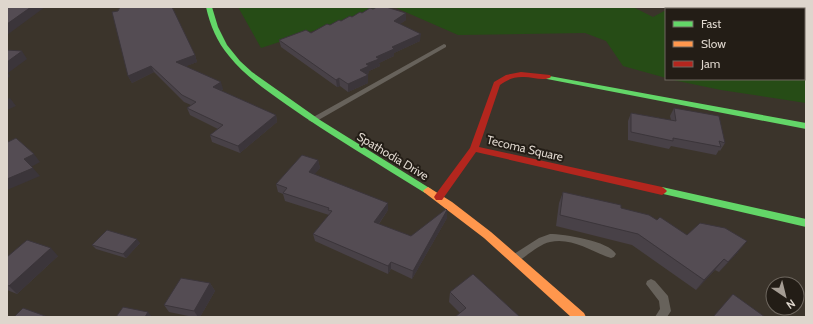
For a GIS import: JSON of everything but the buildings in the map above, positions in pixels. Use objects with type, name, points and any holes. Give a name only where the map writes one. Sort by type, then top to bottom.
[{"type":"street","name":"Spathodia Drive","points":[[209,7],[216,31],[238,63],[252,76],[312,120],[439,197],[486,232],[580,317]]},
{"type":"street","name":"Tecoma Square","points":[[806,126],[530,74],[513,75],[504,77],[497,84],[474,149],[806,223]]},
{"type":"street","points":[[439,197],[474,149]]},
{"type":"lane","points":[[312,120],[444,46]]},
{"type":"lane","points":[[515,258],[550,238],[579,240],[596,245],[611,254]]},
{"type":"lane","points":[[651,284],[664,299],[666,311],[660,317]]},
{"type":"green space","points":[[238,7],[386,7],[261,48]]},
{"type":"green space","points":[[394,7],[633,7],[653,17],[665,11],[665,78],[623,66],[606,41],[585,33],[458,35]]},
{"type":"green space","points":[[799,7],[800,8],[671,8]]},
{"type":"green space","points":[[806,12],[806,103],[721,90],[673,80],[805,80]]},
{"type":"traffic: fast","points":[[209,7],[215,27],[224,45],[237,62],[249,73],[317,122],[428,191]]},
{"type":"traffic: fast","points":[[547,77],[806,126]]},
{"type":"traffic: fast","points":[[662,191],[806,223]]},
{"type":"traffic: slow","points":[[428,191],[487,235],[580,317]]},
{"type":"traffic: jam","points":[[439,197],[474,149],[497,84],[509,77],[521,74],[547,77]]},
{"type":"traffic: jam","points":[[474,149],[662,191]]}]
